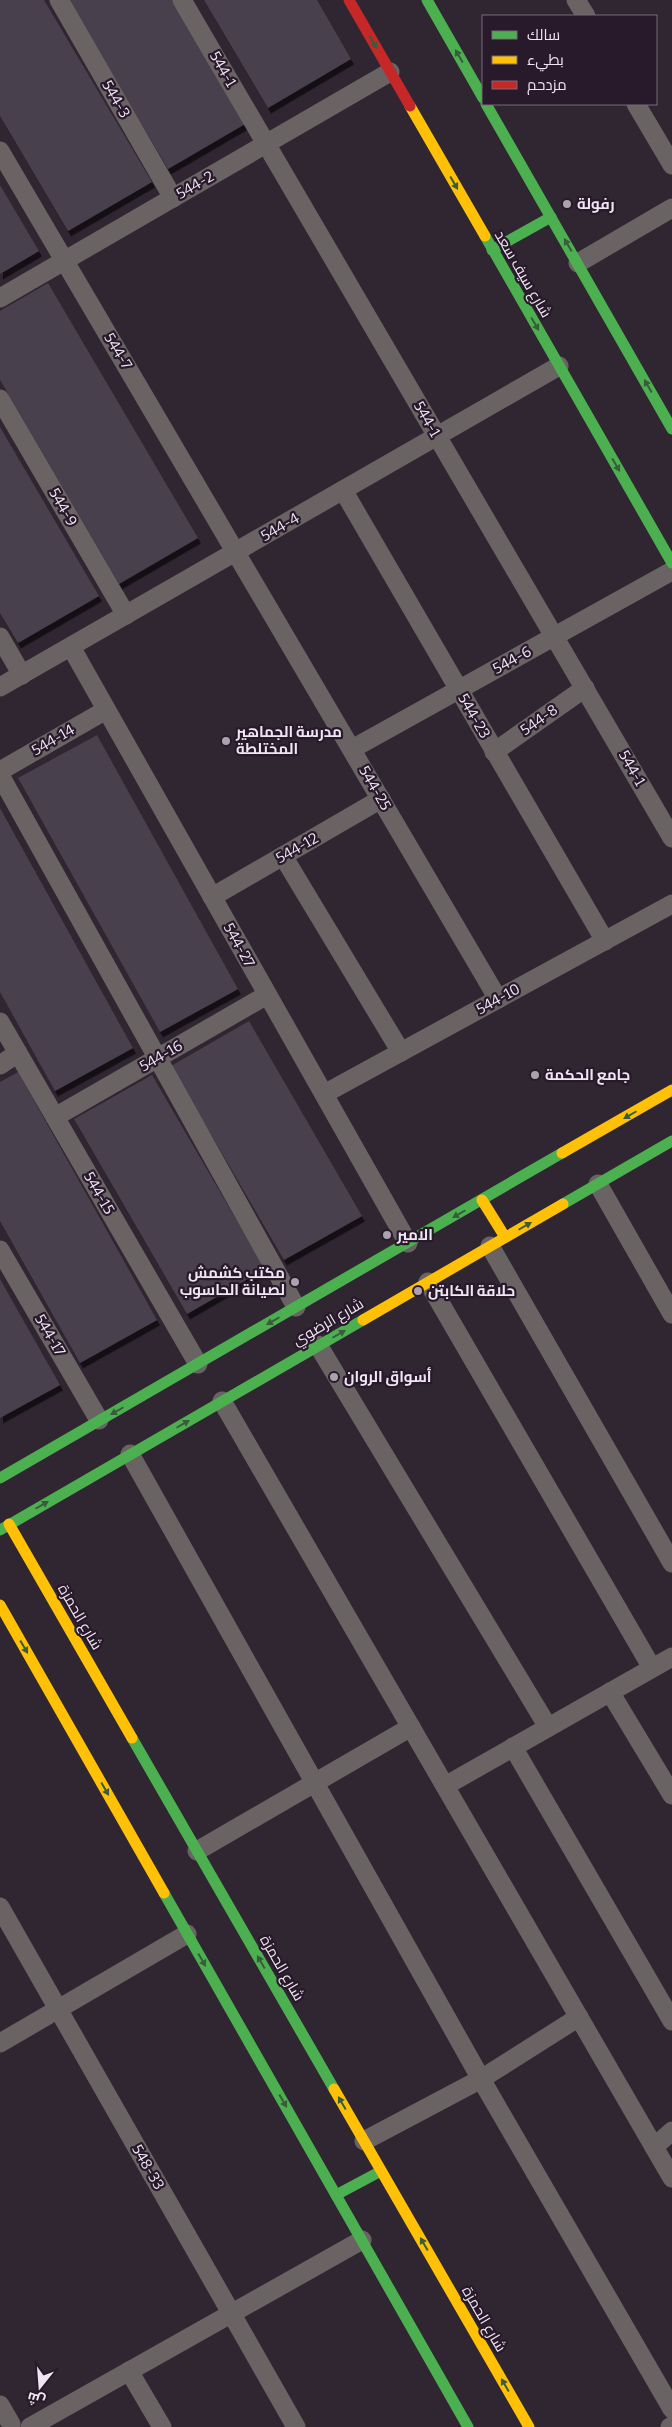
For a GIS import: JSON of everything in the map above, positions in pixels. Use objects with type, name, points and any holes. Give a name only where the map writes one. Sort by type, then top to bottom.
[{"type":"street","name":"544-3","points":[[59,0],[173,198]]},
{"type":"street","name":"544-1","points":[[182,0],[672,838]]},
{"type":"street","name":"شارع سيف سعد","points":[[348,0],[672,563]]},
{"type":"street","points":[[427,0],[482,96]]},
{"type":"street","points":[[576,0],[585,15]]},
{"type":"street","name":"544-2","points":[[0,298],[390,72]]},
{"type":"street","points":[[487,105],[672,429]]},
{"type":"street","points":[[637,105],[672,165]]},
{"type":"street","name":"544-7","points":[[0,151],[236,552]]},
{"type":"street","points":[[578,263],[672,208]]},
{"type":"street","points":[[492,250],[551,217]]},
{"type":"street","name":"544-4","points":[[0,687],[559,366]]},
{"type":"street","name":"544-9","points":[[0,399],[126,615]]},
{"type":"street","name":"544-23","points":[[343,490],[605,941]]},
{"type":"street","name":"544-25","points":[[236,552],[498,999]]},
{"type":"street","name":"544-6","points":[[352,749],[672,571]]},
{"type":"street","points":[[0,637],[22,674]]},
{"type":"street","name":"544-27","points":[[71,647],[408,1243]]},
{"type":"street","name":"544-8","points":[[494,752],[585,688]]},
{"type":"street","name":"544-14","points":[[0,771],[106,710]]},
{"type":"street","points":[[0,776],[296,1308]]},
{"type":"street","name":"544-12","points":[[212,897],[381,799]]},
{"type":"street","points":[[283,856],[401,1052]]},
{"type":"street","name":"544-10","points":[[324,1094],[672,904]]},
{"type":"street","name":"544-16","points":[[55,1117],[267,995]]},
{"type":"street","name":"544-15","points":[[0,1022],[198,1364]]},
{"type":"street","points":[[0,1065],[18,1053]]},
{"type":"street","name":"شارع الرضوي","points":[[0,1478],[672,1090]]},
{"type":"street","name":"شارع الرضوي","points":[[5,1527],[672,1141]]},
{"type":"street","points":[[598,1184],[672,1314]]},
{"type":"street","points":[[482,1200],[498,1242],[672,1563]]},
{"type":"street","name":"544-17","points":[[0,1250],[99,1420]]},
{"type":"street","points":[[428,1282],[652,1668]]},
{"type":"street","points":[[318,1345],[548,1727]]},
{"type":"street","points":[[222,1401],[672,2178]]},
{"type":"street","points":[[130,1454],[481,2079],[672,2409]]},
{"type":"street","name":"شارع الحمزة","points":[[5,1527],[197,1851],[529,2427]]},
{"type":"street","points":[[0,1605],[468,2427]]},
{"type":"street","points":[[445,1786],[672,1657]]},
{"type":"street","points":[[610,1692],[672,1795]]},
{"type":"street","points":[[197,1851],[411,1727]]},
{"type":"street","points":[[513,1747],[672,2022]]},
{"type":"street","name":"548-33","points":[[0,1907],[296,2427]]},
{"type":"street","points":[[0,2043],[188,1934]]},
{"type":"street","points":[[364,2141],[481,2079],[579,2017]]},
{"type":"street","points":[[654,2147],[672,2131]]},
{"type":"street","points":[[336,2195],[381,2171]]},
{"type":"street","points":[[30,2427],[362,2240]]},
{"type":"street","points":[[130,2371],[162,2427]]},
{"type":"street","points":[[0,2405],[13,2426]]},
{"type":"building","points":[[0,0],[44,0],[152,182],[68,231],[0,116]]},
{"type":"building","points":[[68,0],[181,0],[252,120],[168,169]]},
{"type":"building","points":[[204,0],[317,0],[351,59],[268,108]]},
{"type":"building","points":[[0,185],[39,251],[0,274]]},
{"type":"building","points":[[48,283],[198,538],[119,584],[0,380],[0,311]]},
{"type":"building","points":[[0,427],[99,596],[18,643],[0,613]]},
{"type":"building","points":[[97,735],[238,989],[160,1032],[18,778]]},
{"type":"building","points":[[0,808],[133,1048],[55,1091],[0,992]]},
{"type":"building","points":[[249,1021],[362,1216],[284,1260],[171,1066]]},
{"type":"building","points":[[18,1072],[157,1320],[80,1363],[0,1221],[0,1082]]},
{"type":"building","points":[[152,1075],[265,1269],[187,1314],[74,1119]]},
{"type":"building","points":[[0,1279],[60,1385],[0,1418]]},
{"type":"traffic: fast","points":[[427,0],[482,96]]},
{"type":"traffic: fast","points":[[487,105],[672,429]]},
{"type":"traffic: fast","points":[[492,250],[551,217]]},
{"type":"traffic: fast","points":[[485,236],[672,563]]},
{"type":"traffic: fast","points":[[563,1204],[672,1141]]},
{"type":"traffic: fast","points":[[0,1478],[562,1153]]},
{"type":"traffic: fast","points":[[0,1530],[363,1320]]},
{"type":"traffic: fast","points":[[132,1738],[334,2089]]},
{"type":"traffic: fast","points":[[164,1893],[468,2427]]},
{"type":"traffic: fast","points":[[336,2195],[381,2171]]},
{"type":"traffic: slow","points":[[410,106],[485,236]]},
{"type":"traffic: slow","points":[[562,1153],[672,1090]]},
{"type":"traffic: slow","points":[[482,1200],[505,1237]]},
{"type":"traffic: slow","points":[[363,1320],[563,1204]]},
{"type":"traffic: slow","points":[[9,1524],[132,1738]]},
{"type":"traffic: slow","points":[[0,1605],[164,1893]]},
{"type":"traffic: slow","points":[[334,2089],[529,2427]]},
{"type":"traffic: jam","points":[[349,0],[410,106]]},
{"type":"place","name":"رفولة","points":[[567,204]]},
{"type":"place","name":"مدرسة الجماهير المختلطة","points":[[226,741]]},
{"type":"place","name":"جامع الحكمة","points":[[535,1075]]},
{"type":"place","name":"الامير","points":[[387,1235]]},
{"type":"place","name":"مكتب كشمش لصيانة الحاسوب","points":[[295,1282]]},
{"type":"place","name":"حلاقة الكابتن","points":[[418,1291]]},
{"type":"place","name":"أسواق الروان","points":[[334,1377]]}]
